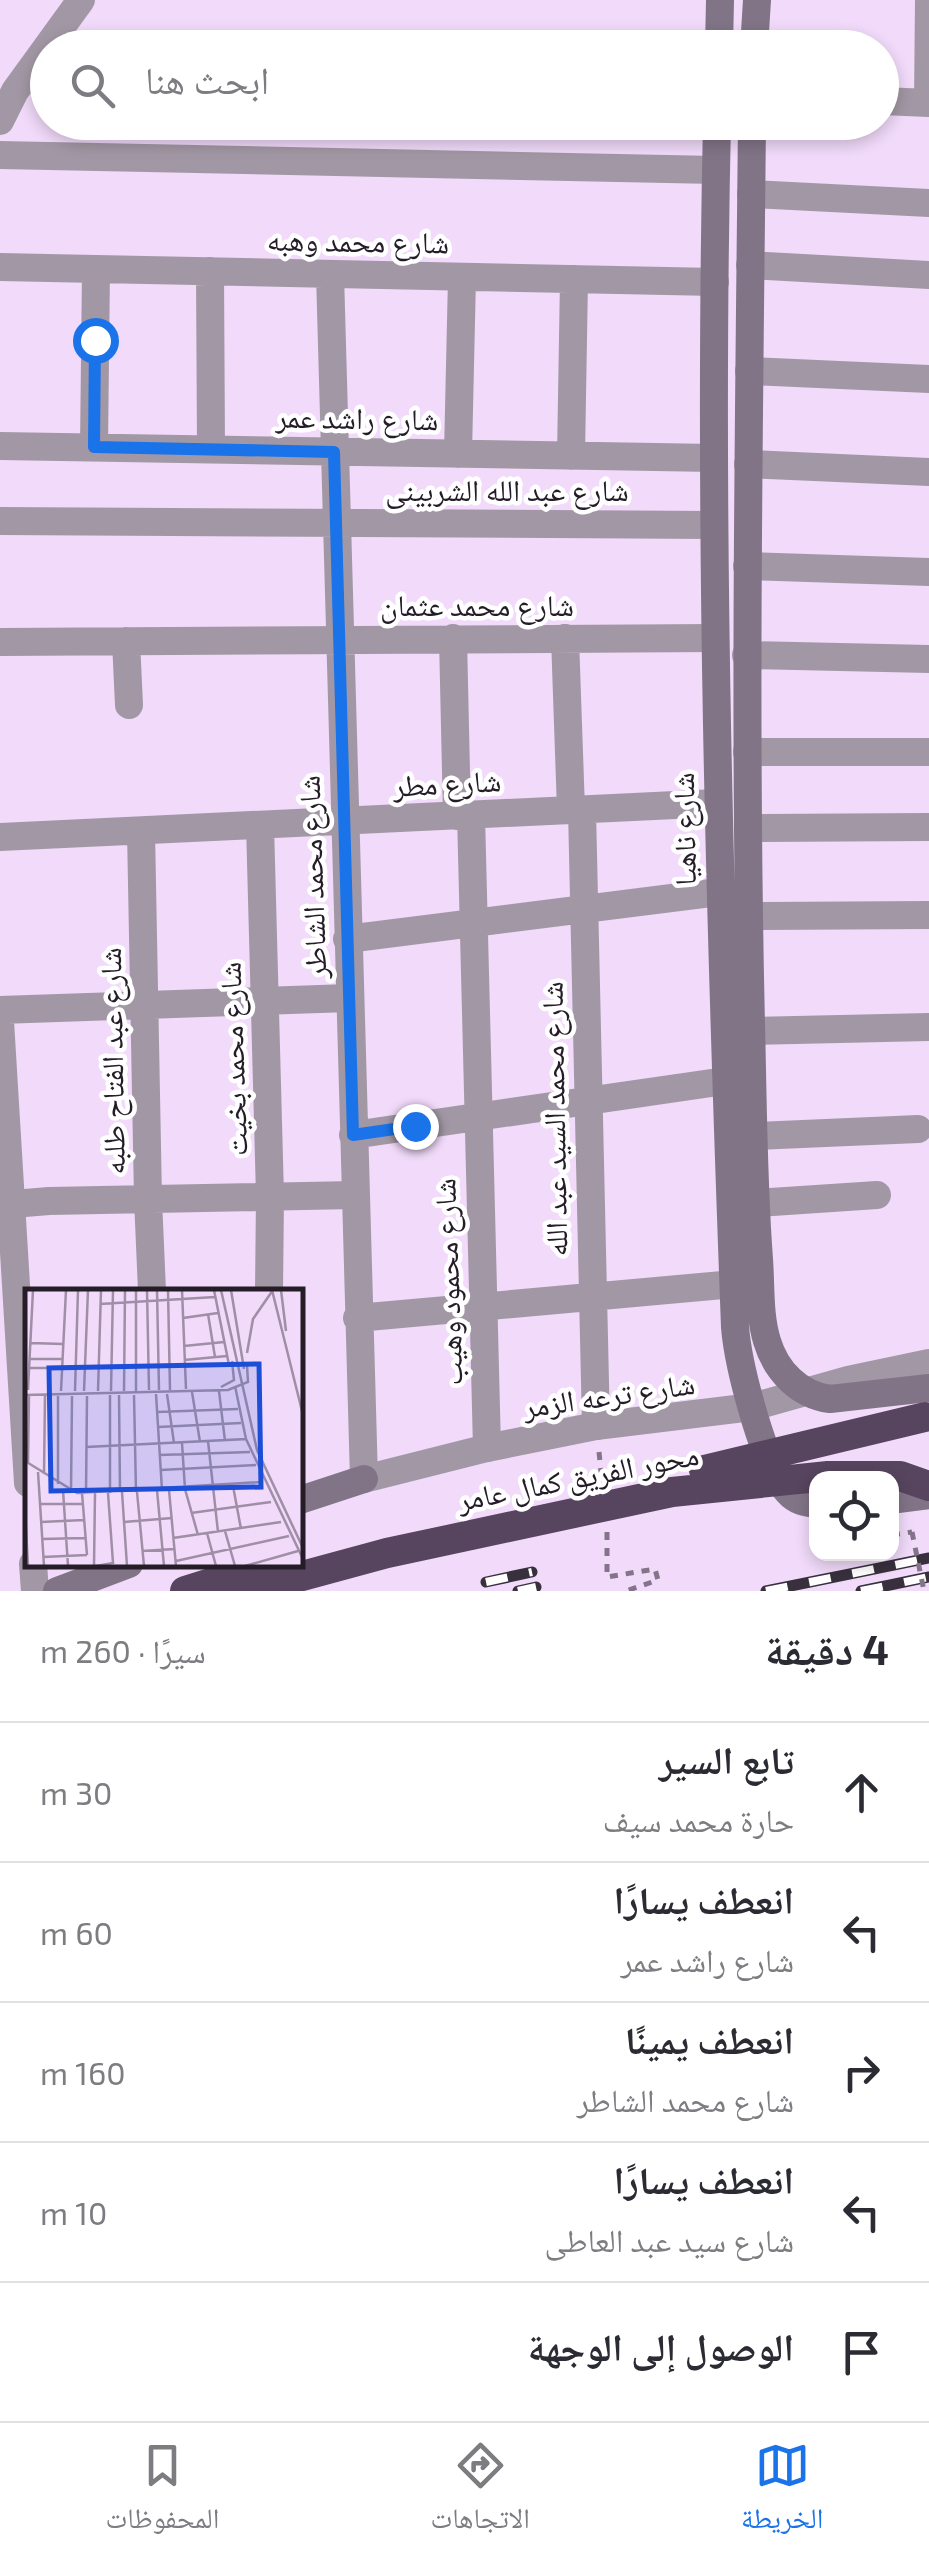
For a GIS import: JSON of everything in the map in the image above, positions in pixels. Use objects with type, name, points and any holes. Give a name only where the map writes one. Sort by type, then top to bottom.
[{"type":"highway","name":"محور الفريق كمال عامر","points":[[302,1554],[492,1509],[674,1477],[929,1416]]},
{"type":"highway","name":"محور الفريق كمال عامر","points":[[247,1591],[387,1553],[672,1492],[828,1476],[912,1484]]},
{"type":"highway","points":[[185,1591],[265,1566]]},
{"type":"main road","points":[[719,30],[720,0]]},
{"type":"main road","points":[[755,30],[757,0]]},
{"type":"main road","name":"شارع ناهيا","points":[[717,140],[714,638],[725,1082],[738,1354],[749,1399],[776,1473],[787,1491],[809,1502]]},
{"type":"main road","name":"شارع ناهيا","points":[[752,140],[746,655],[756,1203],[764,1326],[768,1344],[796,1384]]},
{"type":"main road","points":[[749,1399],[796,1384],[830,1399],[929,1388]]},
{"type":"main road","points":[[848,1471],[840,1456],[839,1434],[844,1414],[855,1397]]},
{"type":"main road","name":"شارع ترعه الزمر","points":[[302,1499],[364,1479]]},
{"type":"main road","points":[[912,1484],[929,1495]]},
{"type":"main road","points":[[57,1591],[124,1566]]},
{"type":"street","points":[[60,30],[81,0]]},
{"type":"street","points":[[899,101],[928,103],[928,0]]},
{"type":"street","points":[[0,121],[8,91],[30,67]]},
{"type":"street","points":[[0,155],[716,170]]},
{"type":"street","points":[[751,194],[929,204]]},
{"type":"street","points":[[750,265],[929,274]]},
{"type":"street","name":"شارع محمد وهبه","points":[[0,267],[715,282]]},
{"type":"street","points":[[94,447],[96,269]]},
{"type":"street","points":[[210,272],[211,449]]},
{"type":"street","name":"شارع محمد الشاطر","points":[[330,274],[364,1479]]},
{"type":"street","points":[[458,454],[462,276]]},
{"type":"street","points":[[572,456],[574,280]]},
{"type":"street","points":[[749,372],[929,379]]},
{"type":"street","name":"شارع راشد عمر","points":[[0,446],[714,458]]},
{"type":"street","points":[[748,464],[929,472]]},
{"type":"street","name":"شارع عبد الله الشربينى","points":[[0,521],[714,525]]},
{"type":"street","points":[[747,566],[929,572]]},
{"type":"street","name":"شارع محمود وهيب","points":[[454,638],[472,924],[487,1448]]},
{"type":"street","name":"شارع محمد السيد عبد الله","points":[[564,638],[584,910],[596,1426]]},
{"type":"street","name":"شارع محمد عثمان","points":[[0,642],[714,638]]},
{"type":"street","points":[[126,641],[129,705]]},
{"type":"street","points":[[746,655],[929,659]]},
{"type":"street","points":[[747,752],[929,752]]},
{"type":"street","name":"شارع مطر","points":[[0,837],[717,804]]},
{"type":"street","name":"شارع محمد بخيت","points":[[260,825],[269,1289]]},
{"type":"street","points":[[748,828],[929,827]]},
{"type":"street","name":"شارع عبد الفتاح طلبه","points":[[141,831],[152,1289]]},
{"type":"street","points":[[347,939],[719,892]]},
{"type":"street","points":[[749,916],[929,915]]},
{"type":"street","points":[[0,1010],[349,998]]},
{"type":"street","points":[[0,1021],[10,1377],[25,1465]]},
{"type":"street","points":[[752,1030],[929,1027]]},
{"type":"street","points":[[353,1135],[725,1082]]},
{"type":"street","points":[[754,1136],[918,1129]]},
{"type":"street","points":[[5,1205],[354,1194]]},
{"type":"street","points":[[756,1203],[877,1195]]},
{"type":"street","points":[[358,1318],[734,1284]]},
{"type":"street","points":[[796,1384],[929,1363]]},
{"type":"street","name":"شارع ترعه الزمر","points":[[364,1479],[487,1448],[749,1399]]},
{"type":"street","points":[[33,1566],[35,1591]]},
{"type":"path","points":[[899,1534],[912,1532],[924,1591]]},
{"type":"path","points":[[626,1590],[658,1580]]},
{"type":"railway","points":[[766,1591],[929,1558]]},
{"type":"railway","points":[[486,1582],[532,1572]]},
{"type":"railway","points":[[861,1591],[929,1577]]},
{"type":"railway","points":[[518,1591],[536,1587]]},
{"type":"route","points":[[95,340],[94,447],[334,452],[353,1135],[415,1126]]}]
